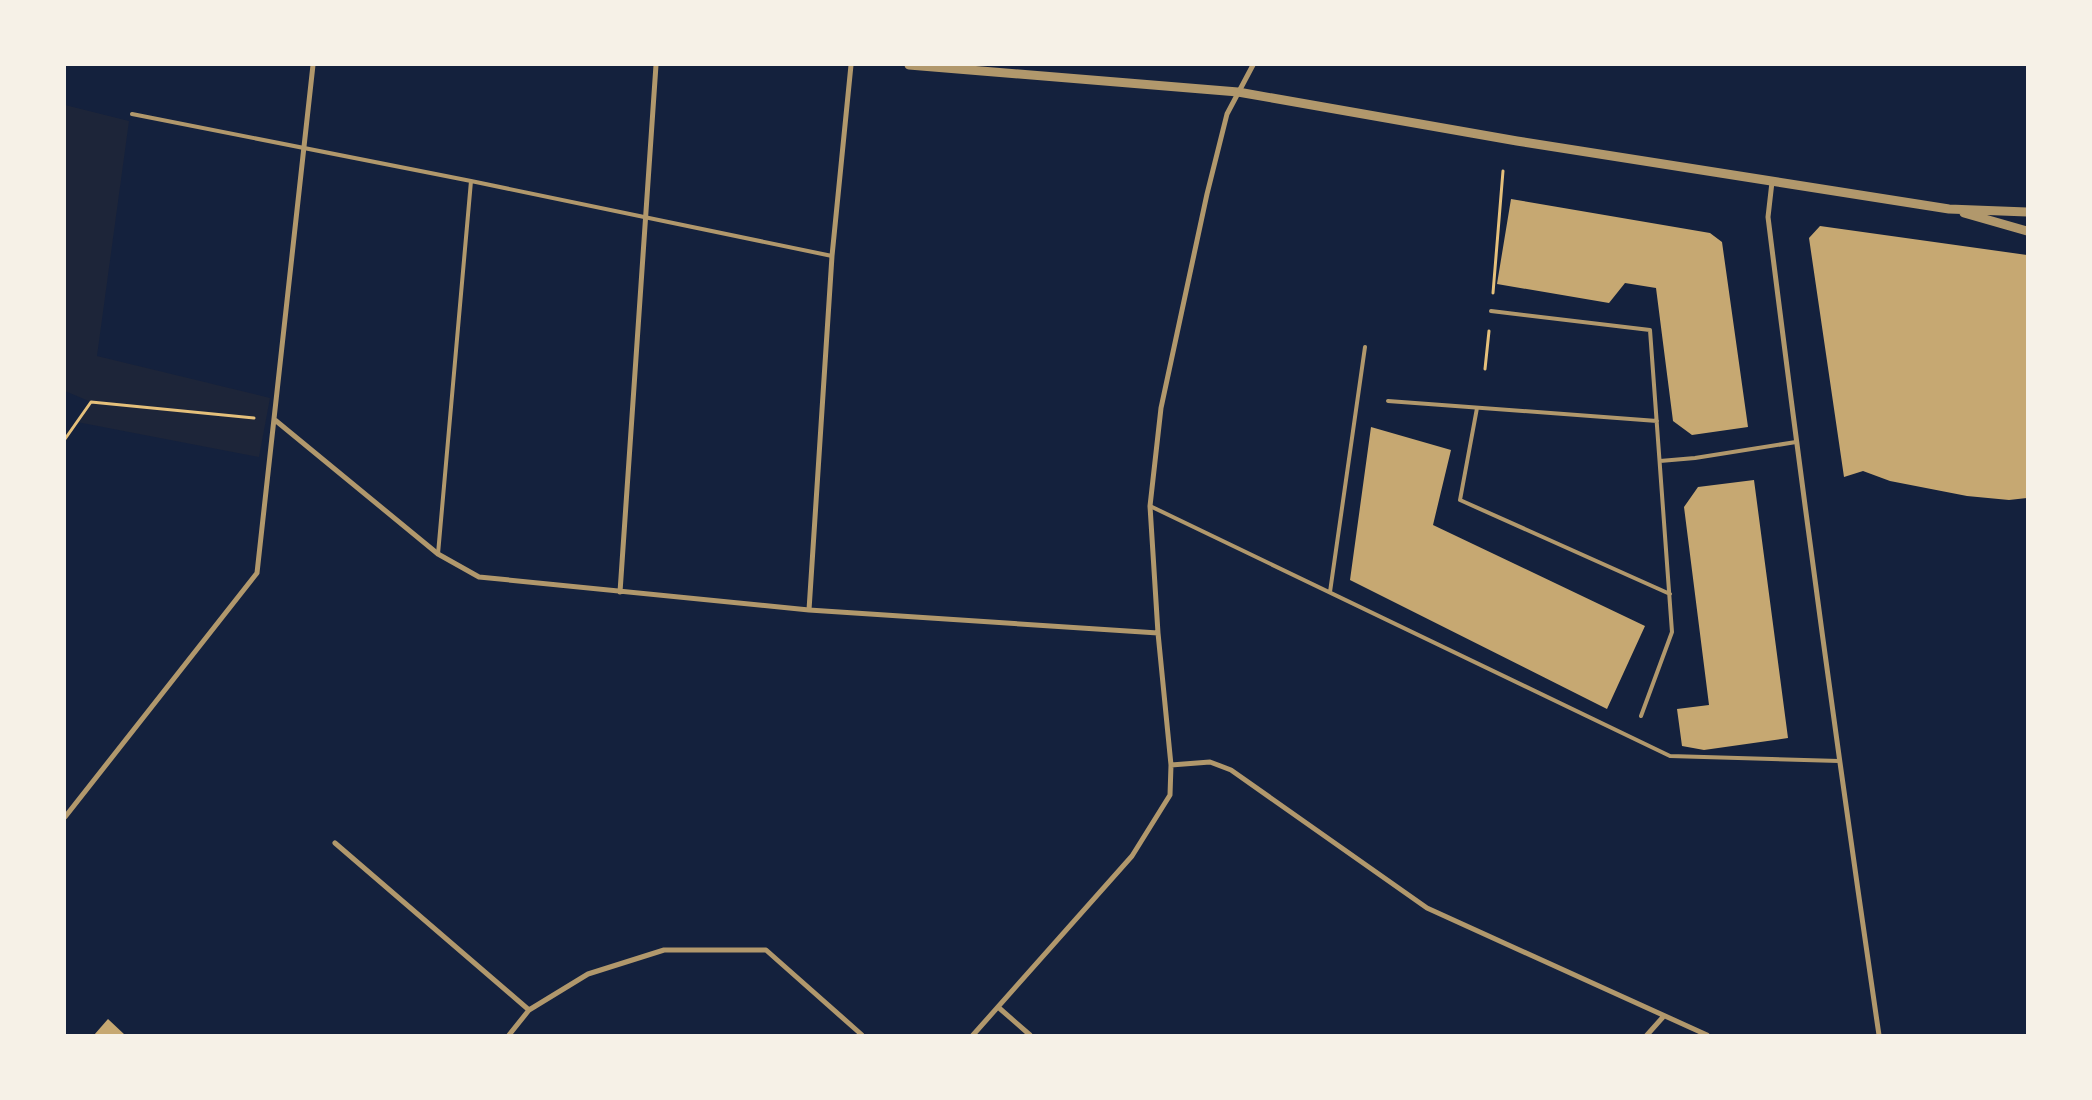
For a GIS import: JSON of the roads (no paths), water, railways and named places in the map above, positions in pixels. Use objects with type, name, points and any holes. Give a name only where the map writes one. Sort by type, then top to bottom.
[{"type":"street","points":[[65,817],[258,573],[313,65]]},
{"type":"street","points":[[620,592],[656,65]]},
{"type":"street","points":[[809,610],[832,256],[851,65]]},
{"type":"street","points":[[909,65],[1238,92],[1517,141],[1772,182],[1949,208],[2027,212]]},
{"type":"street","points":[[973,1035],[1132,856],[1170,795],[1172,765],[1158,633],[1150,506],[1161,408],[1225,121],[1253,65]]},
{"type":"street","points":[[1772,182],[1768,217],[1796,442],[1839,761],[1879,1035]]},
{"type":"street","points":[[1949,208],[2027,231]]},
{"type":"street","points":[[275,420],[438,554],[479,577],[809,610],[1158,633]]},
{"type":"street","points":[[1172,765],[1210,762],[1232,770],[1427,908],[1663,1017],[1707,1035]]},
{"type":"street","points":[[335,843],[529,1010]]},
{"type":"street","points":[[509,1035],[529,1010],[588,974],[664,950],[766,950],[862,1035]]},
{"type":"street","points":[[998,1007],[1030,1035]]},
{"type":"street","points":[[1647,1035],[1663,1017]]},
{"type":"lane","points":[[132,114],[472,181],[832,256]]},
{"type":"lane","points":[[438,554],[472,181]]},
{"type":"lane","points":[[1491,311],[1650,330],[1672,632],[1641,716]]},
{"type":"lane","points":[[1330,592],[1365,347]]},
{"type":"lane","points":[[1388,402],[1657,420]]},
{"type":"lane","points":[[1477,408],[1460,500],[1670,594]]},
{"type":"lane","points":[[1660,461],[1695,458],[1796,442]]},
{"type":"lane","points":[[1150,506],[1670,756],[1839,761]]}]
